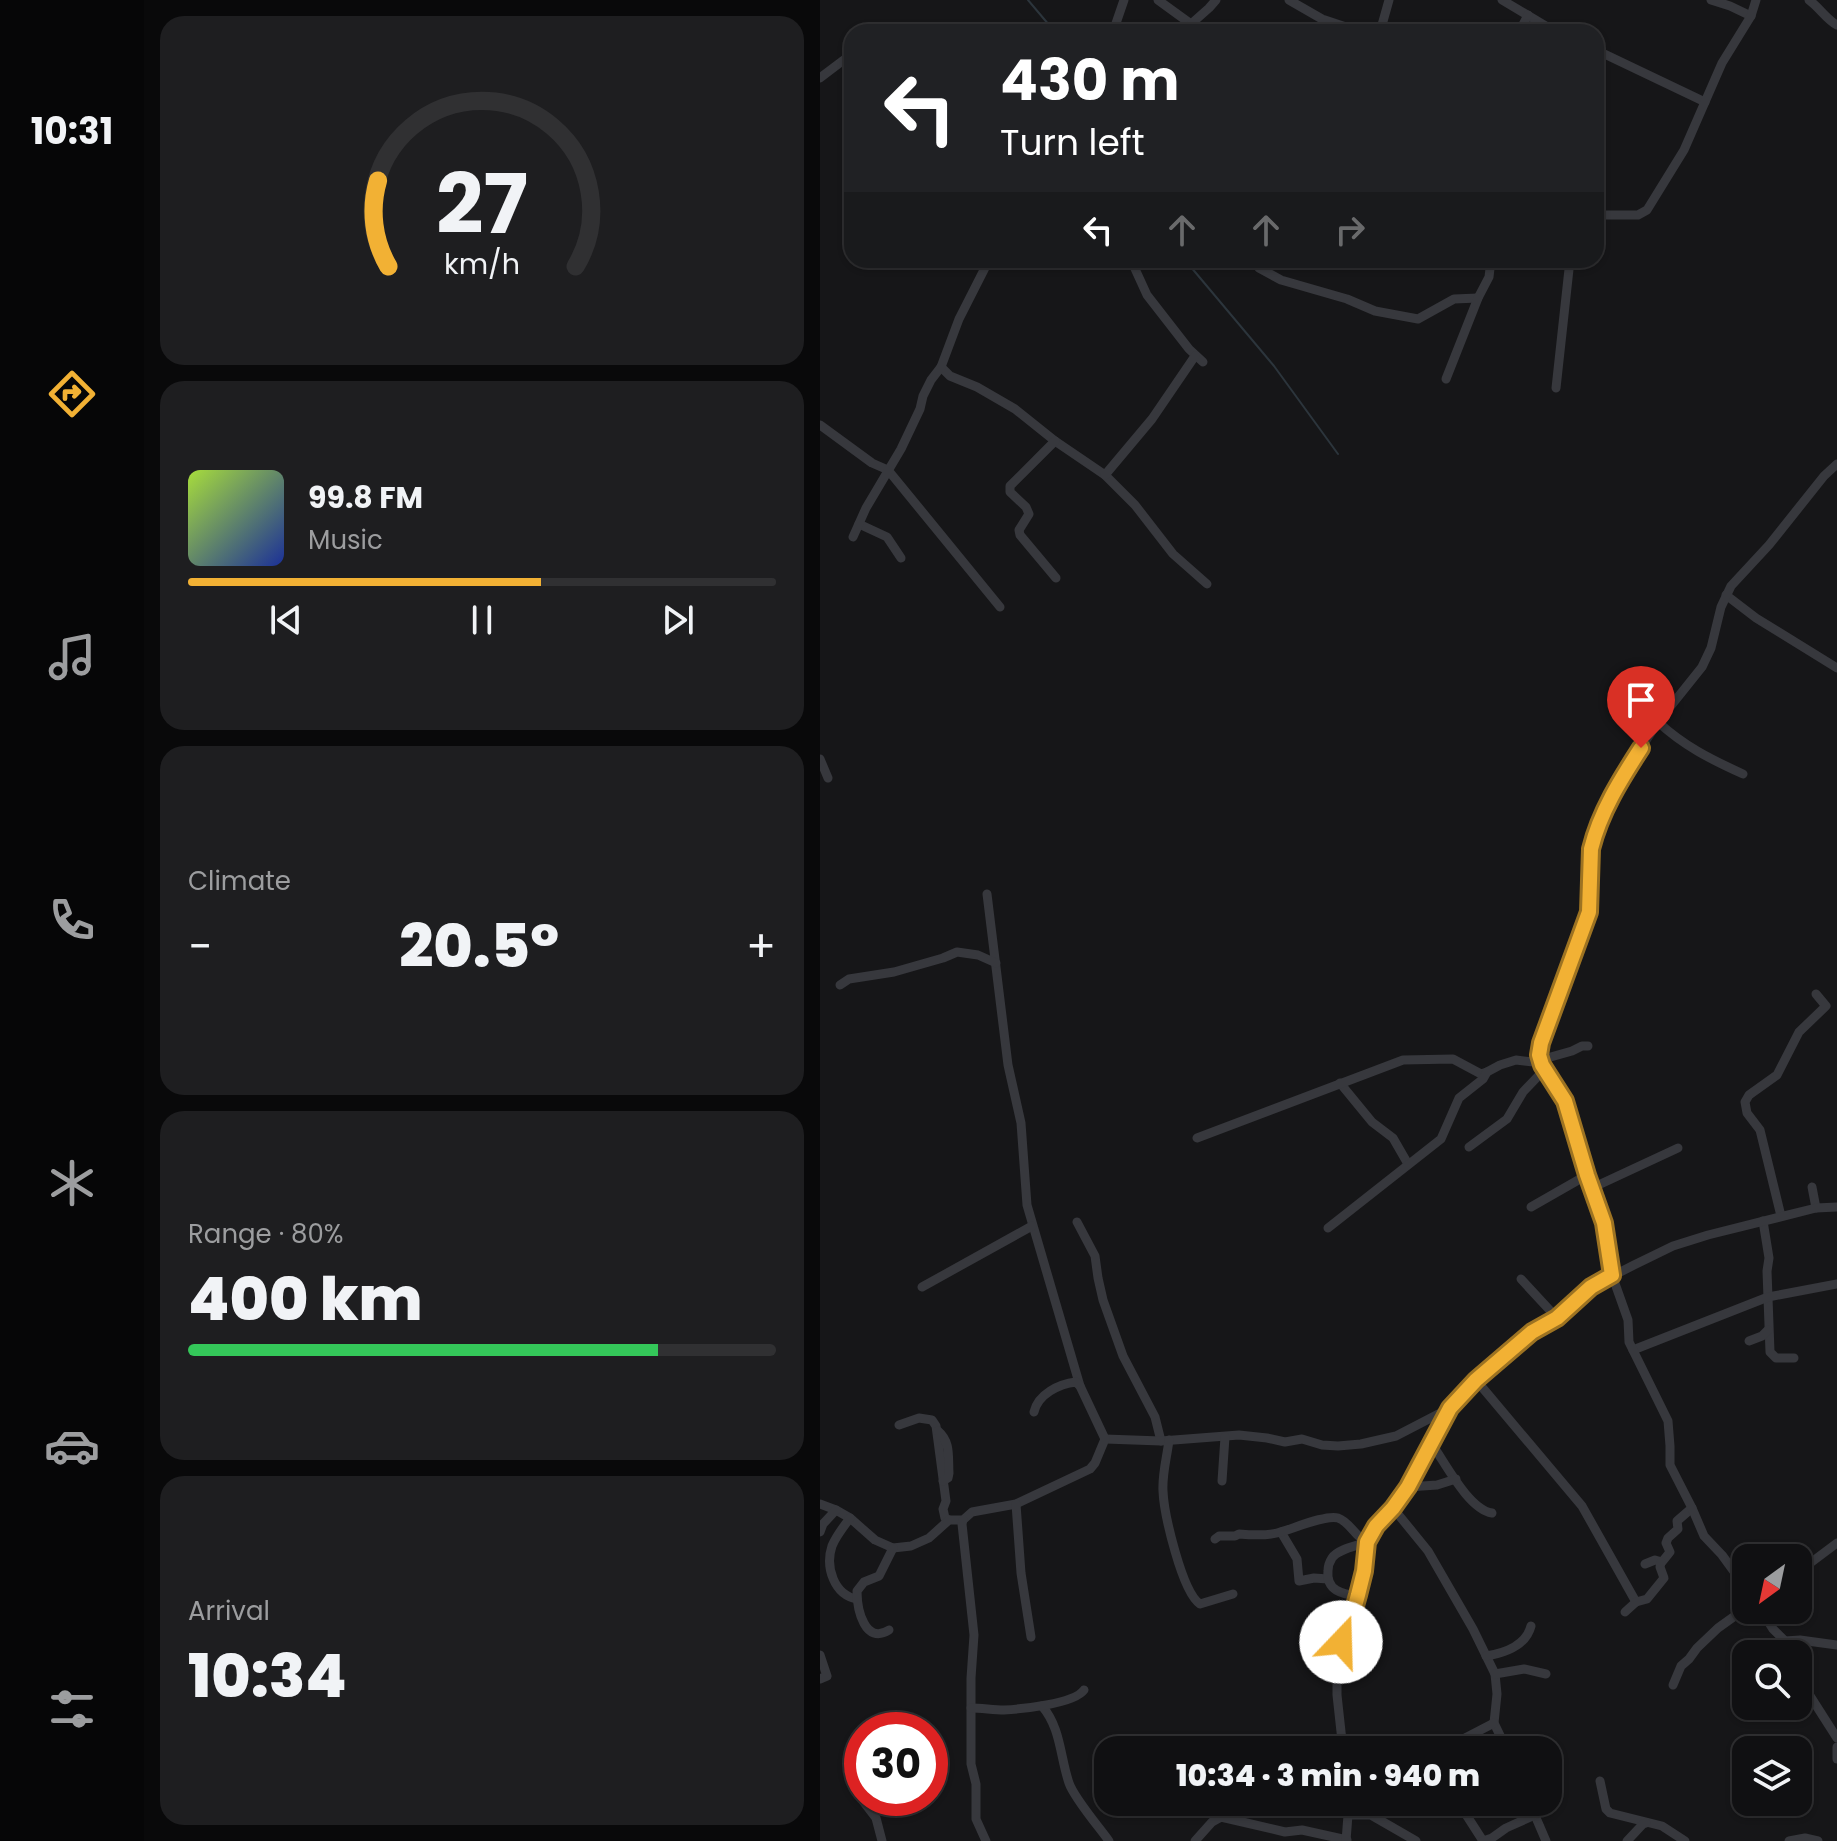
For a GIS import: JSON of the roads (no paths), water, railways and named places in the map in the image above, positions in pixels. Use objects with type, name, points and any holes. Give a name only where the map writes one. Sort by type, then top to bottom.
[{"type":"street","points":[[1116,24],[1124,0]]},
{"type":"street","points":[[1158,0],[1191,24],[1216,0]]},
{"type":"street","points":[[1289,0],[1337,24]]},
{"type":"street","points":[[1382,24],[1389,0]]},
{"type":"street","points":[[1502,0],[1543,24]]},
{"type":"street","points":[[1711,0],[1751,16]]},
{"type":"street","points":[[1604,215],[1638,215],[1647,210],[1684,150],[1731,46],[1751,16],[1756,0]]},
{"type":"street","points":[[1809,0],[1837,25]]},
{"type":"street","points":[[1523,24],[1528,15]]},
{"type":"street","points":[[1604,54],[1705,102]]},
{"type":"street","points":[[820,78],[844,60]]},
{"type":"street","points":[[853,537],[920,409],[931,380],[941,367],[959,319],[985,268]]},
{"type":"street","points":[[1105,475],[1199,359],[1147,295],[1135,268]]},
{"type":"street","points":[[1259,268],[1281,280],[1347,299],[1375,311],[1418,319],[1454,299],[1478,298]]},
{"type":"street","points":[[1446,379],[1490,268]]},
{"type":"street","points":[[1556,388],[1569,268]]},
{"type":"street","points":[[941,367],[950,376],[977,387],[1015,409],[1105,475],[1135,505],[1173,554],[1207,584]]},
{"type":"street","points":[[820,425],[872,463],[888,470],[1000,607]]},
{"type":"street","points":[[1055,441],[1010,486],[1010,492],[1029,514],[1019,530],[1020,535],[1056,578]]},
{"type":"street","points":[[1732,1569],[1704,1536],[1670,1465],[1668,1421],[1629,1342],[1628,1320],[1612,1275],[1604,1223],[1565,1101],[1539,1055],[1589,912],[1591,849],[1602,815],[1658,722],[1702,667],[1711,648],[1726,595],[1738,576],[1769,545],[1837,464]]},
{"type":"street","points":[[859,524],[887,537],[901,558]]},
{"type":"street","points":[[1726,595],[1756,618],[1837,668]]},
{"type":"street","points":[[1658,722],[1702,755],[1743,774]]},
{"type":"street","points":[[820,759],[828,778]]},
{"type":"street","points":[[986,1841],[976,1819],[976,1784],[971,1764],[974,1635],[963,1520],[972,1512],[1016,1504],[1090,1469],[1105,1439],[1080,1386],[1027,1205],[1021,1123],[1008,1065],[987,894]]},
{"type":"street","points":[[840,985],[849,979],[894,972],[957,952],[978,955],[996,963]]},
{"type":"street","points":[[1781,1216],[1760,1130],[1747,1113],[1745,1102],[1749,1095],[1777,1075],[1799,1032],[1826,1006],[1816,994]]},
{"type":"street","points":[[1197,1138],[1403,1060],[1453,1059],[1481,1074],[1516,1060],[1533,1062],[1588,1046]]},
{"type":"street","points":[[1469,1147],[1507,1119],[1523,1092],[1545,1069]]},
{"type":"street","points":[[1328,1228],[1441,1139],[1459,1098],[1483,1079],[1487,1072]]},
{"type":"street","points":[[1340,1083],[1372,1122],[1393,1138],[1408,1164]]},
{"type":"street","points":[[1592,1188],[1678,1148]]},
{"type":"street","points":[[1531,1207],[1587,1175]]},
{"type":"street","points":[[1812,1187],[1816,1208]]},
{"type":"street","points":[[1341,1736],[1337,1666],[1341,1642],[1351,1620],[1364,1571],[1367,1542],[1408,1487],[1450,1408],[1476,1380],[1532,1332],[1557,1318],[1591,1287],[1612,1275],[1673,1246],[1708,1235],[1816,1208],[1837,1207]]},
{"type":"street","points":[[1763,1221],[1769,1258],[1770,1352],[1776,1358],[1794,1358]]},
{"type":"street","points":[[1077,1222],[1095,1256],[1103,1300],[1123,1356],[1165,1440],[1165,1513],[1186,1587],[1200,1604],[1233,1594]]},
{"type":"street","points":[[922,1287],[1032,1226]]},
{"type":"street","points":[[1521,1279],[1557,1318]]},
{"type":"street","points":[[1633,1350],[1768,1297],[1837,1284]]},
{"type":"street","points":[[1749,1341],[1768,1330]]},
{"type":"street","points":[[1476,1380],[1582,1506],[1636,1602]]},
{"type":"street","points":[[1034,1412],[1042,1398],[1058,1387],[1076,1382],[1080,1386]]},
{"type":"street","points":[[1105,1439],[1165,1440],[1239,1435],[1285,1442],[1302,1439],[1322,1445],[1361,1444],[1396,1436],[1450,1408]]},
{"type":"street","points":[[899,1425],[919,1418],[932,1420],[946,1438],[949,1473],[943,1481],[946,1501],[943,1509],[945,1518],[963,1520]]},
{"type":"street","points":[[1222,1481],[1225,1437]]},
{"type":"street","points":[[1431,1443],[1466,1495],[1478,1507],[1492,1513]]},
{"type":"street","points":[[1408,1487],[1437,1485],[1456,1479]]},
{"type":"street","points":[[820,1504],[850,1518],[875,1540],[893,1548],[911,1546],[929,1538],[949,1520]]},
{"type":"street","points":[[1016,1504],[1021,1573],[1031,1637]]},
{"type":"street","points":[[1393,1508],[1428,1551],[1495,1674],[1497,1694],[1494,1723],[1500,1736]]},
{"type":"street","points":[[1625,1612],[1636,1602],[1647,1599],[1664,1578],[1660,1567],[1670,1552],[1666,1543],[1668,1538],[1678,1529],[1677,1521],[1692,1508]]},
{"type":"street","points":[[820,1532],[836,1510]]},
{"type":"street","points":[[1215,1539],[1219,1536],[1273,1534],[1333,1517],[1344,1522],[1359,1539],[1367,1542]]},
{"type":"street","points":[[850,1518],[833,1545],[830,1560],[832,1575],[840,1591],[848,1598],[857,1599]]},
{"type":"street","points":[[1281,1532],[1297,1559],[1299,1581],[1328,1579]]},
{"type":"street","points":[[1358,1595],[1334,1590],[1327,1574],[1334,1555],[1367,1542]]},
{"type":"street","points":[[1812,1562],[1837,1543]]},
{"type":"street","points":[[889,1630],[881,1635],[865,1627],[857,1591],[864,1582],[879,1576],[893,1548]]},
{"type":"street","points":[[1645,1564],[1655,1560],[1661,1562]]},
{"type":"street","points":[[1673,1685],[1681,1666],[1732,1618]]},
{"type":"street","points":[[1770,1624],[1784,1640]]},
{"type":"street","points":[[1486,1656],[1517,1645],[1528,1635],[1531,1626]]},
{"type":"street","points":[[1812,1642],[1837,1645]]},
{"type":"street","points":[[820,1655],[827,1676],[820,1679]]},
{"type":"street","points":[[1495,1674],[1524,1669],[1546,1674]]},
{"type":"street","points":[[971,1708],[1005,1710],[1042,1706],[1078,1697],[1084,1690]]},
{"type":"street","points":[[1812,1699],[1837,1738]]},
{"type":"street","points":[[1042,1706],[1060,1742],[1070,1786],[1109,1841]]},
{"type":"street","points":[[1469,1736],[1494,1723]]},
{"type":"street","points":[[1837,1747],[1837,1759]]},
{"type":"street","points":[[1600,1781],[1606,1809],[1610,1813],[1662,1826],[1685,1841]]},
{"type":"street","points":[[874,1816],[882,1841]]},
{"type":"street","points":[[1195,1841],[1212,1822],[1221,1817],[1285,1832],[1320,1832],[1347,1840],[1348,1816]]},
{"type":"street","points":[[1373,1816],[1416,1841]]},
{"type":"street","points":[[1467,1816],[1483,1841],[1533,1816]]},
{"type":"street","points":[[1535,1816],[1546,1841]]},
{"type":"street","points":[[1627,1841],[1646,1823]]},
{"type":"street","points":[[1789,1841],[1805,1838],[1818,1841]]},
{"type":"waterway","points":[[1028,0],[1048,24]]},
{"type":"waterway","points":[[1192,268],[1274,366],[1338,454]]}]
